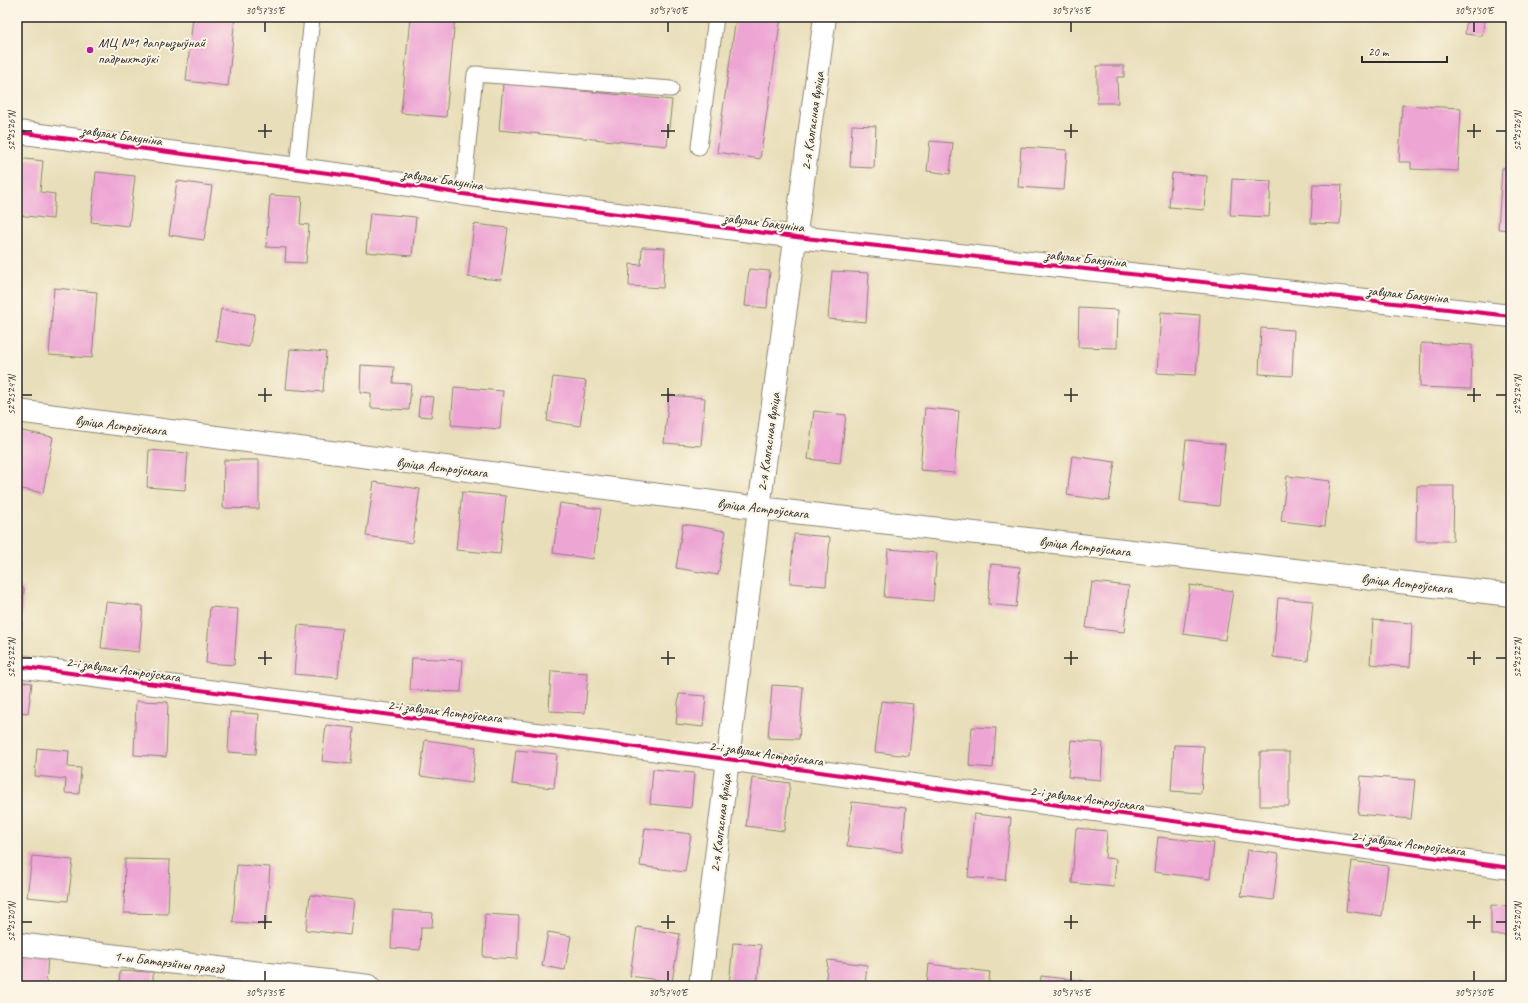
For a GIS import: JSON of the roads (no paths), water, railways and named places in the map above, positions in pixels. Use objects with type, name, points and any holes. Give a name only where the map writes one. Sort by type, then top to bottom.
[{"type":"street","name":"2-я Калгасная вуліца","points":[[700,986],[759,508],[825,17]]},
{"type":"street","name":"завулак Бакуніна","points":[[17,132],[366,178],[463,194],[796,237],[1511,316]]},
{"type":"street","name":"вуліца Астроўскага","points":[[17,411],[759,508],[1511,596]]},
{"type":"street","name":"2-і завулак Астроўскага","points":[[17,666],[727,759],[1511,868]]},
{"type":"street","name":"1-ы Батарэйны праезд","points":[[17,944],[369,986]]},
{"type":"lane","points":[[297,169],[312,17]]},
{"type":"lane","points":[[699,147],[716,17]]},
{"type":"lane","points":[[463,194],[475,74],[671,89]]},
{"type":"place","name":"МЦ №1 дапрызыўнай падрыхтоўкі","points":[[90,50]]}]
